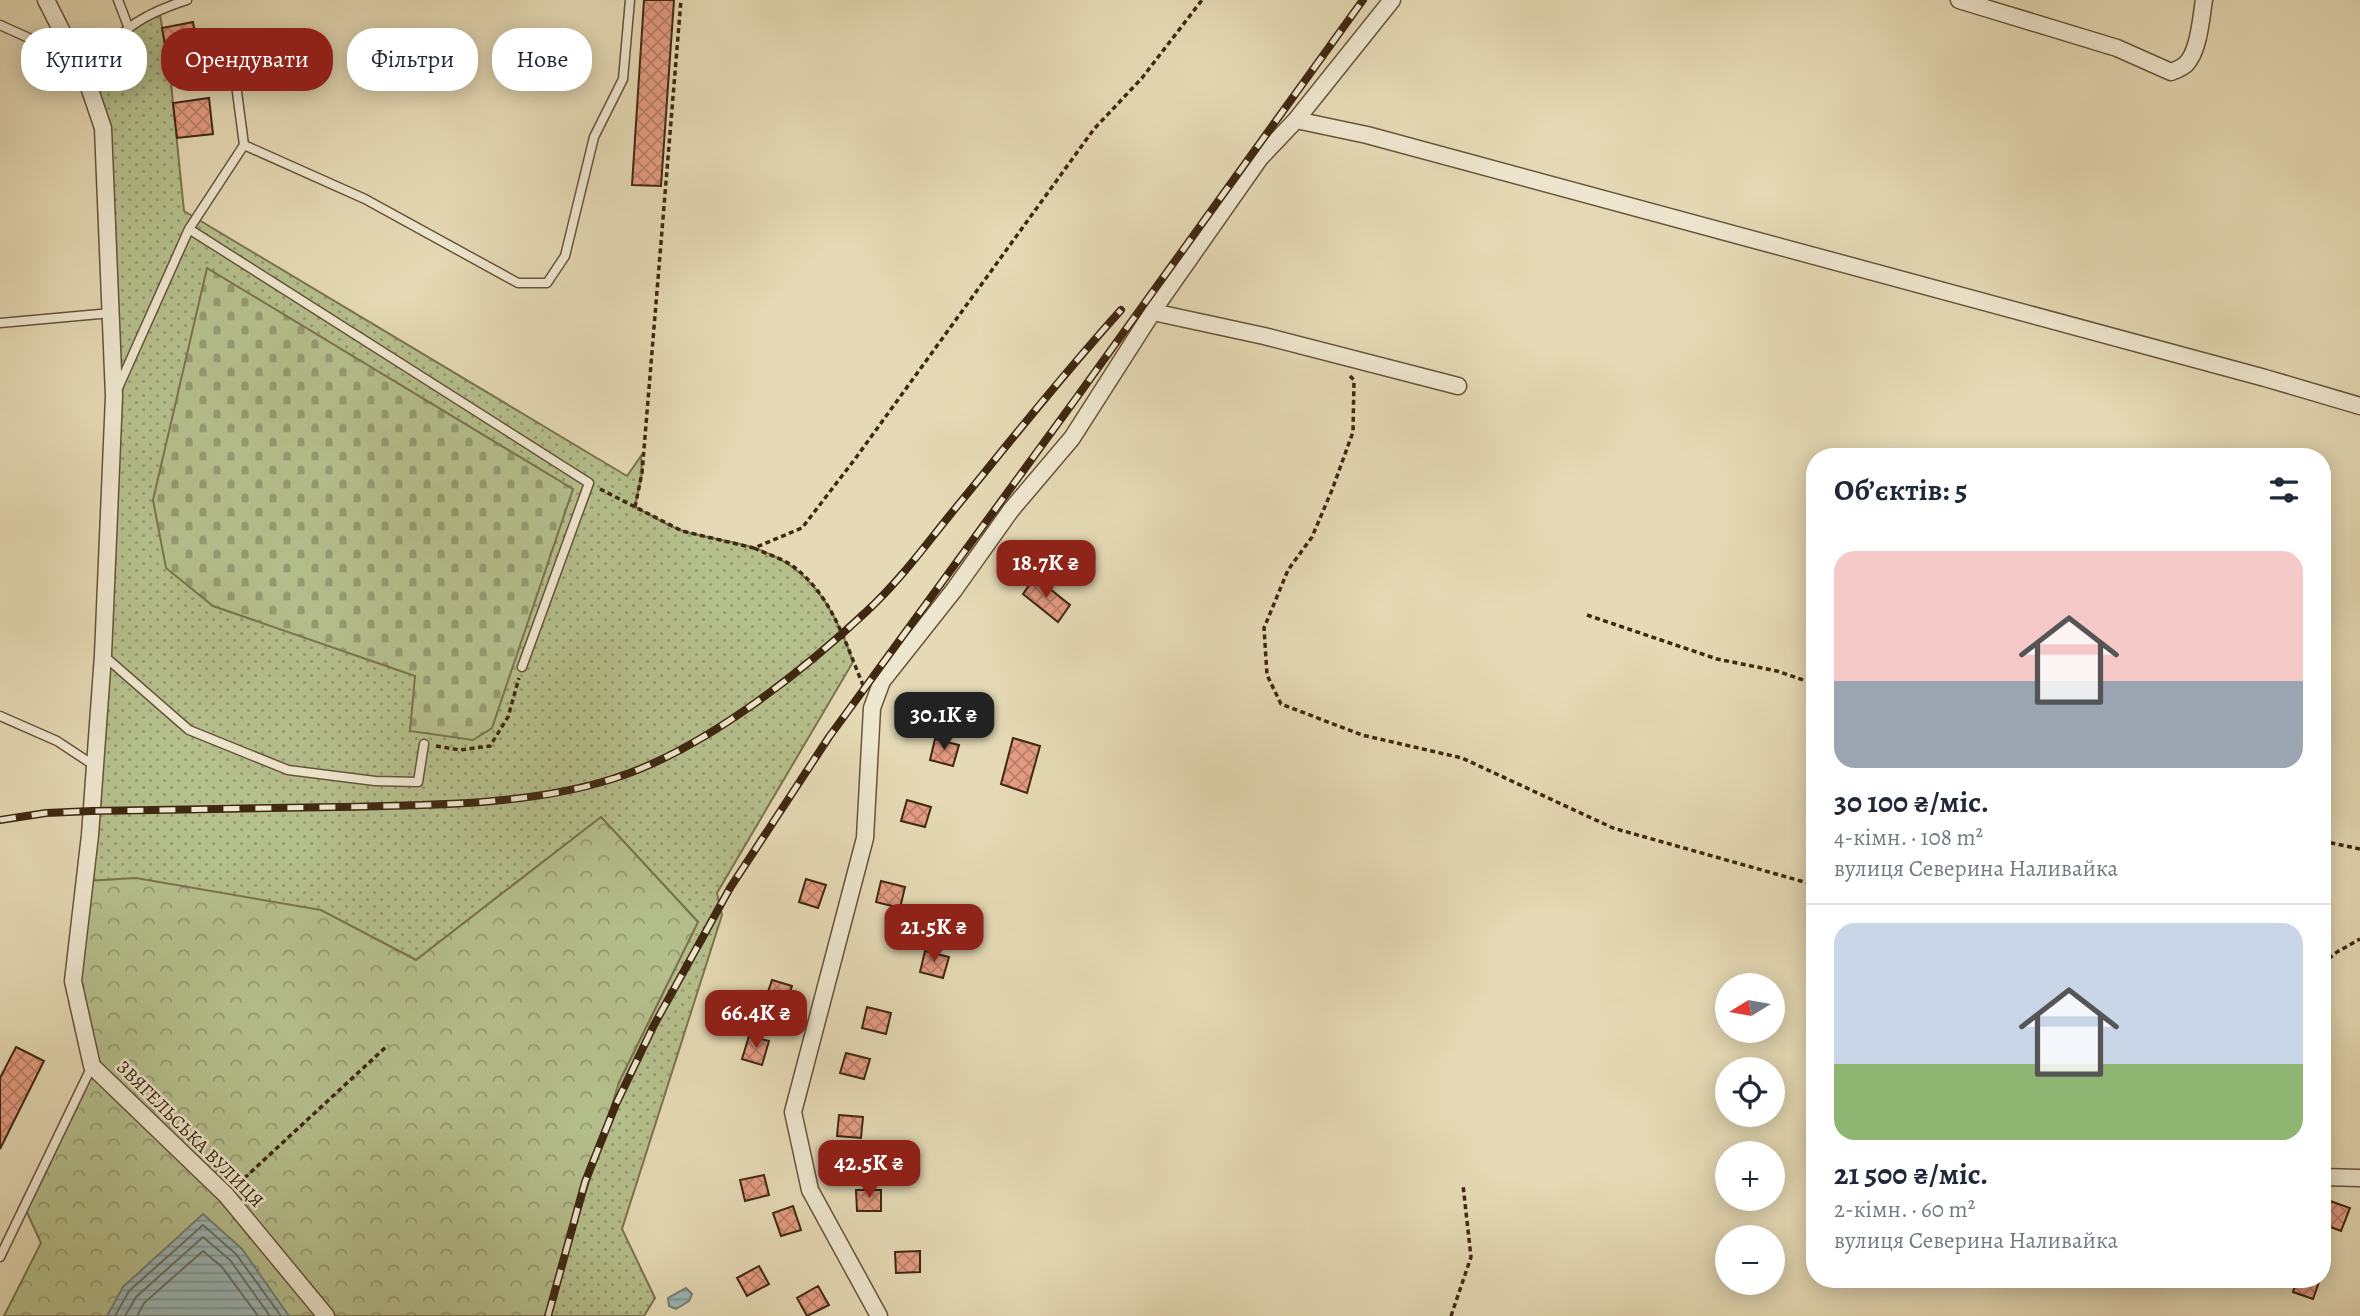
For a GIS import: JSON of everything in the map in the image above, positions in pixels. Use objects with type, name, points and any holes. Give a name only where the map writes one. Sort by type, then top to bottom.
[{"type":"street","name":"ЗВЯГЕЛЬСЬКА ВУЛИЦЯ","points":[[46,0],[60,28]]},
{"type":"street","points":[[879,1316],[810,1190],[793,1112],[865,838],[872,708],[882,681],[954,590],[1011,510],[1072,438],[1153,312],[1260,158],[1296,120],[1392,0]]},
{"type":"street","points":[[1959,0],[2117,48],[2171,72],[2185,66],[2192,55],[2204,0]]},
{"type":"street","name":"ЗВЯГЕЛЬСЬКА ВУЛИЦЯ","points":[[90,91],[103,128],[114,396],[103,655],[90,835],[74,981],[92,1066],[226,1195],[326,1316]]},
{"type":"street","points":[[1296,120],[1367,135],[2360,406]]},
{"type":"street","points":[[1153,312],[1264,336],[1458,386]]},
{"type":"street","points":[[2331,1177],[2360,1178]]},
{"type":"lane","points":[[118,0],[128,26],[159,9],[187,0]]},
{"type":"lane","points":[[244,145],[365,199],[519,283],[547,282],[565,256],[594,137],[623,79],[630,0]]},
{"type":"lane","points":[[0,25],[21,34]]},
{"type":"lane","points":[[114,396],[189,229],[244,145],[237,91]]},
{"type":"lane","points":[[189,229],[589,483],[522,667]]},
{"type":"lane","points":[[0,323],[111,313]]},
{"type":"lane","points":[[103,655],[189,730],[288,770],[375,781],[418,782],[424,744]]},
{"type":"lane","points":[[0,716],[57,741],[95,766]]},
{"type":"lane","points":[[0,1257],[92,1066]]},
{"type":"path","points":[[635,507],[642,473],[681,0]]},
{"type":"path","points":[[754,548],[802,528],[1094,129],[1142,78],[1202,0]]},
{"type":"path","points":[[1333,354],[1353,380],[1353,432],[1317,526],[1287,570],[1264,628],[1267,675],[1281,704],[1362,735],[1462,758],[1613,828],[1806,882]]},
{"type":"path","points":[[589,483],[682,531],[754,548],[792,566],[821,592],[848,647],[872,708]]},
{"type":"path","points":[[1587,615],[1717,659],[1777,671],[1806,681]]},
{"type":"path","points":[[424,744],[460,750],[490,746],[508,717],[522,667]]},
{"type":"path","points":[[2331,843],[2360,849]]},
{"type":"path","points":[[2331,957],[2360,939]]},
{"type":"path","points":[[226,1195],[387,1045]]},
{"type":"path","points":[[1451,1316],[1471,1257],[1463,1185]]},
{"type":"green space","points":[[159,9],[162,28],[161,91],[172,91],[184,211],[627,476],[641,456],[642,473],[635,507],[677,529],[751,547],[789,565],[817,591],[828,606],[846,642],[853,662],[717,893],[722,915],[622,1229],[655,1298],[644,1316],[548,1316],[619,1082],[698,922],[601,817],[416,960],[320,910],[86,881],[114,396],[103,128],[90,91],[147,91],[147,28],[127,28]]},
{"type":"green space","points":[[207,268],[573,489],[492,728],[473,740],[410,731],[415,676],[213,606],[166,568],[153,500]]},
{"type":"green space","points":[[601,817],[698,922],[619,1082],[548,1316],[4,1316],[41,1243],[24,1206],[92,1066],[73,981],[86,881],[136,878],[321,910],[416,960]]},
{"type":"water","points":[[203,1214],[242,1249],[289,1316],[107,1316],[123,1287]]},
{"type":"water","points":[[686,1288],[692,1294],[689,1301],[676,1309],[669,1306],[668,1298]]},
{"type":"building","points":[[644,0],[674,0],[661,186],[632,185]]},
{"type":"building","points":[[193,22],[194,28],[162,28]]},
{"type":"building","points":[[209,98],[213,134],[177,138],[173,103]]},
{"type":"building","points":[[1035,577],[1070,605],[1058,622],[1023,594]]},
{"type":"building","points":[[1013,738],[1040,746],[1027,793],[1001,784]]},
{"type":"building","points":[[935,739],[959,745],[953,766],[930,760]]},
{"type":"building","points":[[907,800],[931,807],[925,827],[901,821]]},
{"type":"building","points":[[806,879],[826,885],[818,908],[799,902]]},
{"type":"building","points":[[881,881],[905,887],[900,908],[876,902]]},
{"type":"building","points":[[925,951],[949,957],[943,978],[920,972]]},
{"type":"building","points":[[772,980],[792,986],[784,1010],[764,1004]]},
{"type":"building","points":[[867,1007],[891,1013],[886,1034],[862,1028]]},
{"type":"building","points":[[749,1036],[769,1041],[762,1065],[742,1059]]},
{"type":"building","points":[[16,1047],[44,1061],[0,1149],[0,1078]]},
{"type":"building","points":[[846,1053],[870,1059],[864,1079],[840,1073]]},
{"type":"building","points":[[839,1115],[863,1117],[861,1138],[837,1136]]},
{"type":"building","points":[[764,1175],[769,1195],[745,1201],[740,1180]]},
{"type":"building","points":[[856,1190],[881,1190],[881,1211],[857,1211]]},
{"type":"building","points":[[2331,1201],[2350,1208],[2341,1231],[2331,1227]]},
{"type":"building","points":[[793,1206],[801,1230],[781,1236],[773,1213]]},
{"type":"building","points":[[920,1251],[920,1272],[896,1273],[895,1252]]},
{"type":"building","points":[[759,1266],[769,1284],[747,1296],[737,1278]]},
{"type":"building","points":[[818,1286],[829,1305],[807,1316],[797,1298]]},
{"type":"building","points":[[2294,1288],[2317,1288],[2313,1299],[2293,1292]]},
{"type":"railway","points":[[548,1316],[585,1182],[616,1104],[654,1025],[730,888],[829,737],[1363,0]]},
{"type":"railway","points":[[0,820],[46,813],[92,811],[406,806],[476,802],[579,788],[645,767],[714,731],[780,685],[867,611],[905,571],[1041,403],[1121,310]]}]
